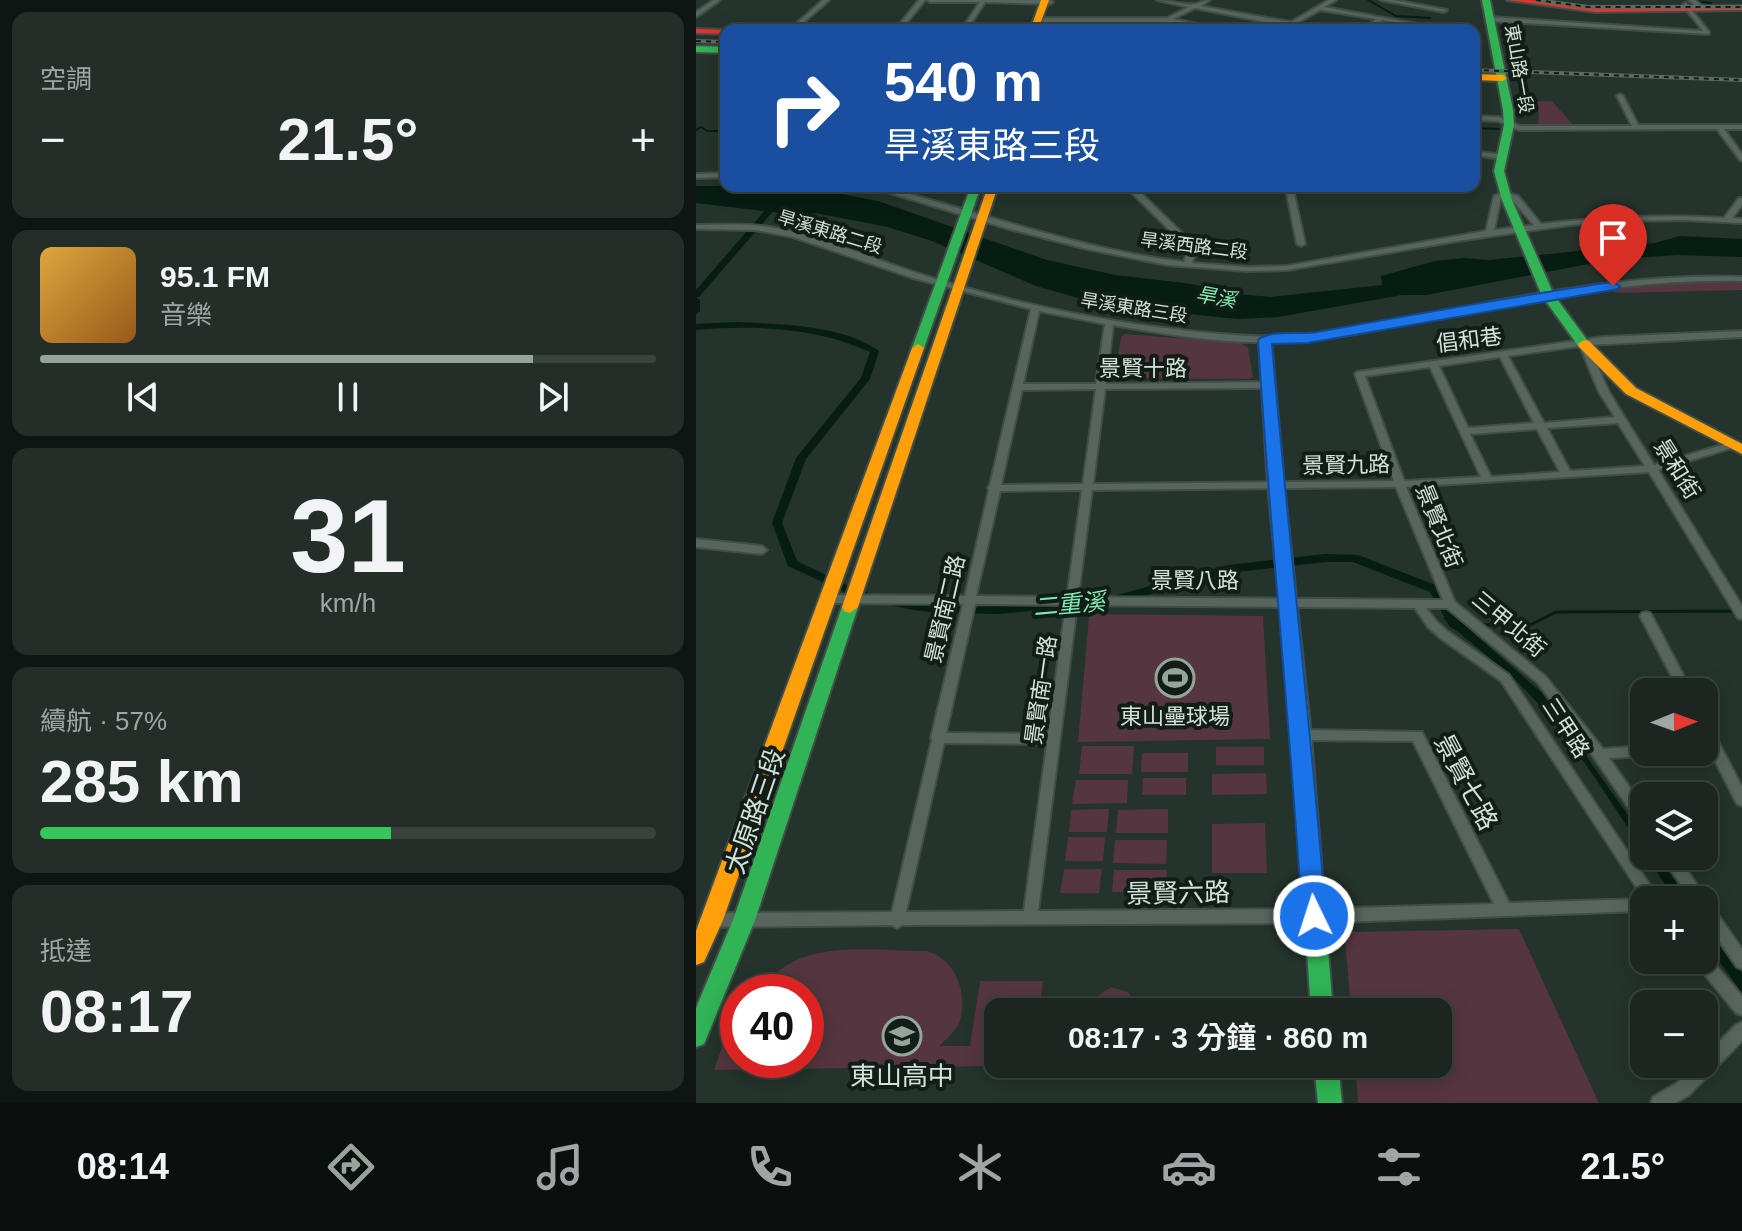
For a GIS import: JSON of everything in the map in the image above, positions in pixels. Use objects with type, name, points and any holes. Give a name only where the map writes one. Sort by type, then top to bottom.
[{"type":"main road","name":"東山路一段","points":[[1486,0],[1503,77],[1509,125],[1499,171],[1505,194],[1546,292]]},
{"type":"main road","points":[[1511,0],[1587,9],[1712,6]]},
{"type":"main road","points":[[1530,0],[1589,6],[1712,6]]},
{"type":"main road","points":[[1041,24],[1047,1]]},
{"type":"main road","points":[[696,31],[720,32]]},
{"type":"main road","points":[[696,48],[720,49]]},
{"type":"main road","points":[[1480,76],[1503,77]]},
{"type":"main road","points":[[973,219],[975,192]]},
{"type":"main road","points":[[951,283],[973,219],[989,192]]},
{"type":"main road","name":"太原路三段","points":[[696,955],[712,920],[840,565],[951,283]]},
{"type":"main road","name":"太原路三段","points":[[696,1036],[744,920],[862,574],[951,283]]},
{"type":"main road","points":[[1546,292],[1583,343],[1631,391],[1737,447]]},
{"type":"main road","points":[[1265,340],[1276,486],[1302,735],[1321,998]]},
{"type":"main road","points":[[1327,1078],[1330,1103]]},
{"type":"street","points":[[696,15],[717,0]]},
{"type":"street","points":[[799,24],[826,0]]},
{"type":"street","points":[[903,24],[922,0]]},
{"type":"street","points":[[930,0],[1047,1]]},
{"type":"street","points":[[968,24],[984,0]]},
{"type":"street","points":[[1160,0],[1292,24],[1333,0]]},
{"type":"street","points":[[1164,24],[1207,0]]},
{"type":"street","points":[[1384,0],[1417,3],[1444,10]]},
{"type":"street","points":[[1490,19],[1707,33],[1712,6]]},
{"type":"street","points":[[1319,8],[1408,24]]},
{"type":"street","points":[[1095,24],[1168,20],[1190,24]]},
{"type":"street","points":[[1374,24],[1379,20]]},
{"type":"street","points":[[1581,25],[1587,37]]},
{"type":"street","points":[[1620,96],[1636,127]]},
{"type":"street","points":[[1480,118],[1499,119],[1509,125],[1742,127]]},
{"type":"street","points":[[1719,127],[1742,159]]},
{"type":"street","points":[[1480,154],[1502,157]]},
{"type":"street","points":[[696,176],[720,175]]},
{"type":"street","name":"旱溪西路二段","points":[[895,192],[923,199],[973,219],[1187,265],[1287,268],[1489,234],[1521,232],[1539,226],[1616,218],[1742,221]]},
{"type":"street","points":[[1135,192],[1193,249],[1187,265]]},
{"type":"street","points":[[1290,192],[1301,244]]},
{"type":"street","points":[[1489,234],[1498,196],[1505,194],[1515,198],[1539,226]]},
{"type":"street","points":[[1727,219],[1742,200]]},
{"type":"street","name":"旱溪東路二段","points":[[696,227],[743,227],[792,234],[951,283]]},
{"type":"street","name":"旱溪東路三段","points":[[951,283],[1036,307],[1109,323],[1265,340],[1308,338],[1546,292],[1670,280],[1742,279]]},
{"type":"street","name":"景賢南二路","points":[[897,921],[1036,307]]},
{"type":"street","name":"景賢南一路","points":[[1030,919],[1109,323]]},
{"type":"street","name":"倡和巷","points":[[1360,374],[1583,343],[1742,334]]},
{"type":"street","name":"景和街","points":[[1583,343],[1604,393],[1742,615]]},
{"type":"street","points":[[1503,354],[1566,474]]},
{"type":"street","points":[[1433,363],[1487,480]]},
{"type":"street","name":"景賢北街","points":[[1360,374],[1400,484],[1450,604]]},
{"type":"street","name":"景賢十路","points":[[1017,387],[1269,385]]},
{"type":"street","points":[[1604,393],[1631,391]]},
{"type":"street","points":[[1465,431],[1620,420]]},
{"type":"street","name":"景賢九路","points":[[993,488],[1400,484],[1487,480],[1651,469],[1737,447]]},
{"type":"street","points":[[696,543],[762,550]]},
{"type":"street","name":"景賢八路","points":[[828,599],[1418,603]]},
{"type":"street","name":"三甲北街","points":[[1418,603],[1450,604],[1542,680],[1630,798]]},
{"type":"street","name":"三甲路","points":[[1418,603],[1423,617],[1437,631],[1505,678],[1644,886]]},
{"type":"street","points":[[1646,616],[1679,678]]},
{"type":"street","name":"景賢七路","points":[[1302,735],[1417,736],[1504,909]]},
{"type":"street","points":[[937,738],[1054,739]]},
{"type":"street","points":[[1600,754],[1630,752]]},
{"type":"street","points":[[1718,760],[1742,800]]},
{"type":"street","name":"景賢六路","points":[[712,920],[1314,916],[1630,905]]},
{"type":"street","points":[[1718,927],[1742,962]]},
{"type":"street","points":[[1714,974],[1742,1008]]},
{"type":"street","points":[[1659,1103],[1683,1089],[1742,1030]]},
{"type":"shaded area","points":[[1531,101],[1552,101],[1574,126],[1538,126],[1539,113]]},
{"type":"shaded area","points":[[1678,282],[1742,283],[1742,290],[1619,293],[1604,290]]},
{"type":"shaded area","points":[[1125,334],[1241,343],[1248,348],[1253,377],[1115,376],[1121,337]]},
{"type":"shaded area","name":"東山壘球場","points":[[1093,614],[1263,616],[1270,739],[1078,742],[1089,617]]},
{"type":"shaded area","points":[[1082,746],[1134,746],[1132,774],[1079,774]]},
{"type":"shaded area","points":[[1216,747],[1264,747],[1264,765],[1216,765]]},
{"type":"shaded area","points":[[1142,753],[1188,753],[1188,772],[1141,772]]},
{"type":"shaded area","points":[[1266,773],[1267,794],[1212,795],[1212,774]]},
{"type":"shaded area","points":[[1143,778],[1186,778],[1186,795],[1142,795]]},
{"type":"shaded area","points":[[1076,780],[1128,780],[1127,803],[1072,804]]},
{"type":"shaded area","points":[[1109,809],[1107,832],[1069,832],[1071,810]]},
{"type":"shaded area","points":[[1168,809],[1168,833],[1116,833],[1118,810]]},
{"type":"shaded area","points":[[1265,823],[1267,873],[1212,873],[1212,824]]},
{"type":"shaded area","points":[[1068,837],[1105,837],[1103,861],[1065,861]]},
{"type":"shaded area","points":[[1115,840],[1167,840],[1166,864],[1113,863]]},
{"type":"shaded area","points":[[1064,869],[1102,869],[1099,893],[1060,893]]},
{"type":"shaded area","points":[[1114,870],[1167,870],[1166,892],[1112,892]]},
{"type":"shaded area","points":[[1519,929],[1599,1103],[1358,1103],[1356,1078],[1452,1078],[1452,998],[1350,998],[1345,939],[1349,932]]},
{"type":"shaded area","points":[[858,949],[926,951],[945,961],[952,969],[961,990],[962,1012],[959,1023],[939,1046],[970,1046],[980,981],[1043,981],[1041,998],[984,998],[984,1066],[824,1068],[824,974],[775,974],[792,962],[813,954]]},
{"type":"shaded area","points":[[1111,987],[1128,992],[1132,998],[1098,998]]},
{"type":"shaded area","points":[[720,1053],[720,1070],[714,1070]]},
{"type":"water","name":"旱溪","points":[[696,186],[720,186],[720,192],[831,192],[878,201],[1047,260],[1115,275],[1271,297],[1382,285],[1381,276],[1435,261],[1549,254],[1655,243],[1680,236],[1742,239],[1742,257],[1678,255],[1615,259],[1426,295],[1402,295],[1278,317],[1238,319],[1092,302],[1036,286],[932,241],[888,227],[815,213],[790,214],[696,203]]},
{"type":"water","points":[[1455,617],[1541,692],[1630,818],[1630,832],[1570,743],[1530,695],[1443,618]]},
{"type":"water","points":[[1656,870],[1667,870],[1679,886],[1666,886]]},
{"type":"water","points":[[1718,941],[1742,973],[1742,993],[1718,960]]},
{"type":"waterway","points":[[1368,0],[1396,16],[1430,18]]},
{"type":"waterway","points":[[1696,1],[1711,3]]},
{"type":"waterway","points":[[696,130],[701,127],[707,131],[720,131]]},
{"type":"waterway","points":[[1480,128],[1499,129]]},
{"type":"waterway","points":[[1603,130],[1693,129]]},
{"type":"waterway","name":"二重溪","points":[[696,295],[777,202]]},
{"type":"waterway","name":"二重溪","points":[[696,300],[696,311]]},
{"type":"waterway","name":"二重溪","points":[[696,327],[737,325],[813,331],[837,336],[875,351],[865,379],[801,458],[777,523],[792,563],[859,594],[913,606],[998,610],[1081,603]]},
{"type":"waterway","name":"二重溪","points":[[1114,600],[1229,569],[1325,558],[1354,558],[1434,589],[1454,624],[1461,629]]},
{"type":"waterway","points":[[1481,625],[1532,624],[1556,612],[1742,611]]},
{"type":"railway","points":[[1536,0],[1588,7],[1742,7]]},
{"type":"railway","points":[[696,41],[720,42]]},
{"type":"railway","points":[[1480,70],[1742,80]]},
{"type":"traffic: fast","points":[[1486,0],[1508,110],[1509,125],[1499,171],[1507,200],[1548,296],[1584,344]]},
{"type":"traffic: fast","points":[[696,49],[720,50]]},
{"type":"traffic: fast","points":[[918,348],[974,192]]},
{"type":"traffic: fast","points":[[1265,340],[1276,486],[1302,735],[1321,998]]},
{"type":"traffic: fast","points":[[696,1036],[744,920],[850,607]]},
{"type":"traffic: fast","points":[[1327,1078],[1330,1103]]},
{"type":"traffic: slow","points":[[1036,24],[1045,0]]},
{"type":"traffic: slow","points":[[1480,77],[1503,78]]},
{"type":"traffic: slow","points":[[850,607],[991,192]]},
{"type":"traffic: slow","points":[[1584,344],[1631,391],[1742,450]]},
{"type":"traffic: slow","points":[[696,955],[712,920],[918,348]]},
{"type":"traffic: jam","points":[[1511,0],[1595,10],[1742,8]]},
{"type":"traffic: jam","points":[[696,31],[720,32]]},
{"type":"place","name":"東山壘球場","points":[[1175,678]]},
{"type":"place","name":"東山高中","points":[[902,1036]]},
{"type":"route","points":[[1314,916],[1302,735],[1276,486],[1265,340],[1308,338],[1613,286]]}]
